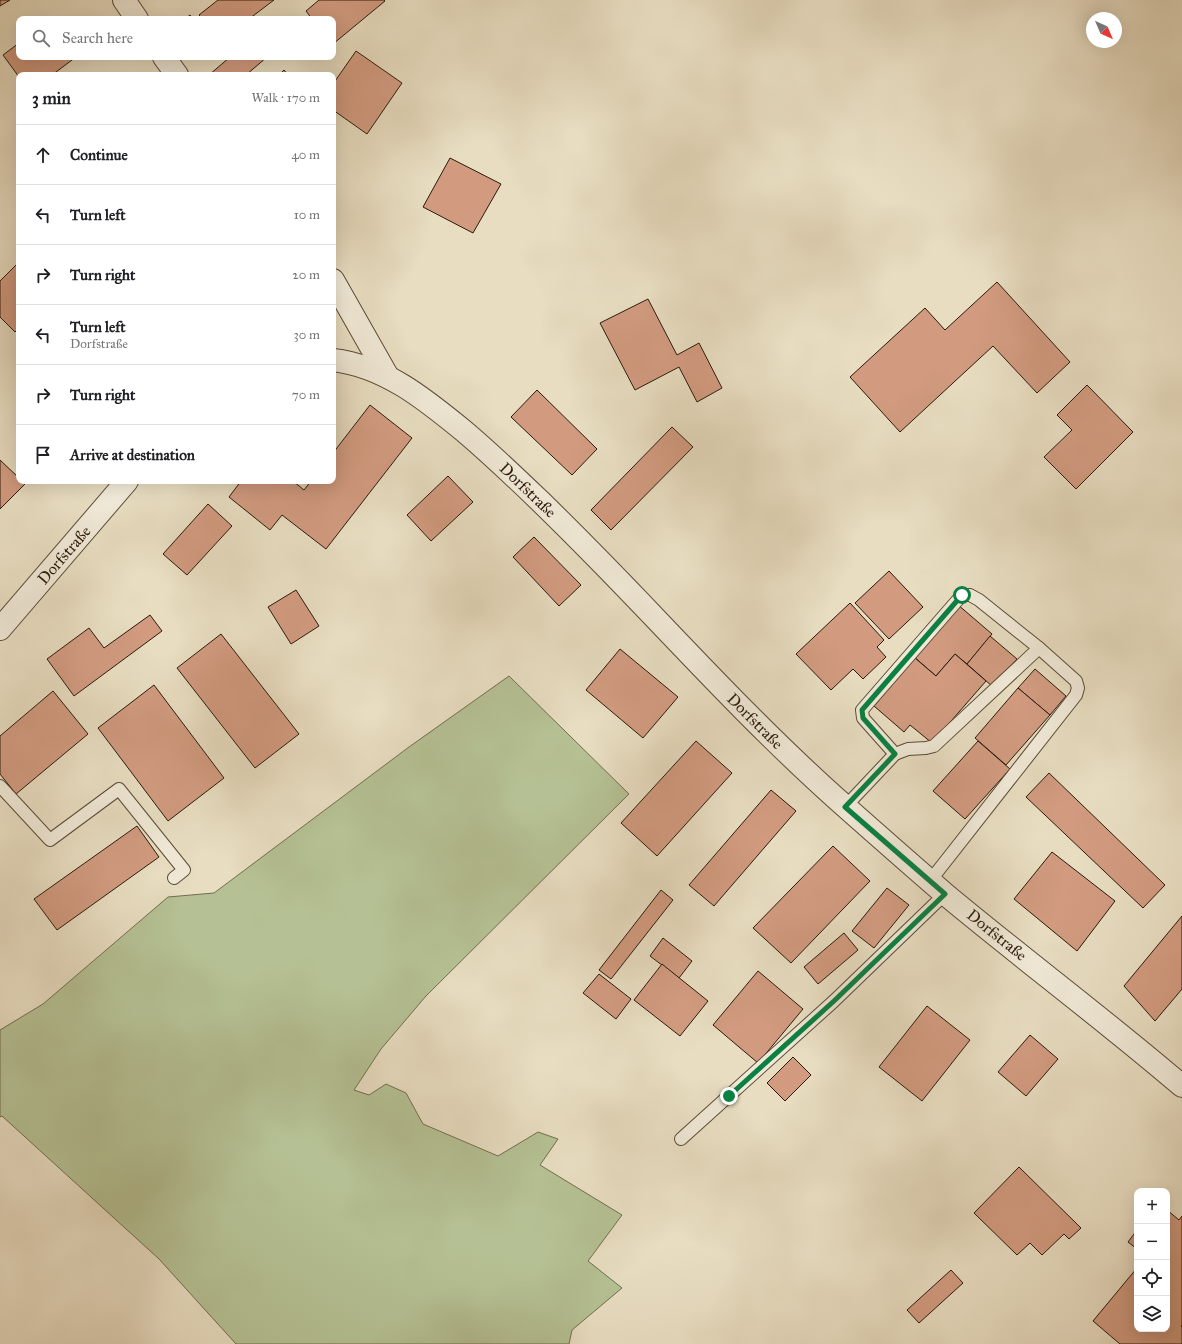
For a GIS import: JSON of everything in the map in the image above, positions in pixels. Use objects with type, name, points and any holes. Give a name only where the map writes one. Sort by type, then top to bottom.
[{"type":"street","points":[[124,0],[135,16]]},
{"type":"street","points":[[166,60],[175,72]]},
{"type":"street","points":[[336,285],[388,377]]},
{"type":"street","name":"Dorfstraße","points":[[336,360],[346,362],[388,377],[427,401],[481,446],[522,483],[610,570],[756,722],[845,807],[938,887],[1142,1051],[1182,1086]]},
{"type":"street","name":"Dorfstraße","points":[[0,629],[124,484]]},
{"type":"lane","points":[[681,1139],[834,1001],[938,887],[1076,695],[1078,688],[1076,681],[1039,648],[979,600],[970,595],[962,595],[862,710],[863,718],[895,754]]},
{"type":"lane","points":[[845,807],[895,754],[908,749],[934,746],[1039,648]]},
{"type":"lane","points":[[0,786],[50,840],[119,789],[184,870],[174,878]]},
{"type":"green space","points":[[509,676],[629,794],[426,996],[381,1049],[354,1090],[369,1095],[386,1084],[406,1093],[423,1124],[498,1156],[538,1132],[558,1139],[540,1165],[622,1215],[588,1261],[622,1288],[572,1330],[569,1344],[236,1344],[159,1259],[2,1116],[0,1117],[0,1030],[43,1004],[168,897],[214,893],[409,747]]},
{"type":"building","points":[[0,0],[10,0],[0,6]]},
{"type":"building","points":[[218,0],[274,0],[253,16],[199,15]]},
{"type":"building","points":[[319,0],[385,1],[336,42],[336,16],[310,16],[306,11]]},
{"type":"building","points":[[16,45],[16,60],[72,60],[56,72],[16,73],[3,55]]},
{"type":"building","points":[[356,51],[402,83],[367,134],[336,112],[336,80]]},
{"type":"building","points":[[226,60],[264,60],[250,72],[212,72]]},
{"type":"building","points":[[450,158],[501,184],[473,233],[423,207]]},
{"type":"building","points":[[16,265],[15,332],[0,317],[0,281]]},
{"type":"building","points":[[997,282],[1070,362],[1037,393],[993,346],[900,432],[850,377],[925,308],[945,330]]},
{"type":"building","points":[[648,299],[677,355],[699,343],[722,388],[697,402],[679,367],[635,390],[600,323]]},
{"type":"building","points":[[1087,385],[1133,432],[1076,489],[1044,457],[1072,430],[1057,415]]},
{"type":"building","points":[[537,390],[597,449],[572,475],[511,417]]},
{"type":"building","points":[[370,405],[412,438],[326,549],[282,515],[270,530],[229,497],[239,484],[297,484],[304,490],[309,484],[336,484],[336,449]]},
{"type":"building","points":[[672,427],[693,447],[611,530],[591,510]]},
{"type":"building","points":[[0,460],[16,475],[16,484],[25,484],[0,509]]},
{"type":"building","points":[[448,476],[473,502],[431,541],[407,515]]},
{"type":"building","points":[[208,504],[232,526],[187,575],[163,554]]},
{"type":"building","points":[[534,537],[581,585],[559,606],[513,557]]},
{"type":"building","points":[[889,571],[923,607],[889,639],[855,603]]},
{"type":"building","points":[[296,590],[319,626],[291,644],[268,607]]},
{"type":"building","points":[[850,603],[884,640],[877,647],[886,657],[863,679],[853,669],[831,690],[796,654]]},
{"type":"building","points":[[957,604],[992,634],[967,664],[955,654],[936,676],[913,656]]},
{"type":"building","points":[[150,615],[162,631],[74,696],[47,659],[89,628],[104,648]]},
{"type":"building","points":[[221,634],[299,734],[255,768],[177,668]]},
{"type":"building","points":[[990,636],[1017,659],[993,687],[967,664]]},
{"type":"building","points":[[620,649],[678,697],[643,738],[586,690]]},
{"type":"building","points":[[955,654],[986,681],[932,743],[910,725],[904,732],[874,706],[915,658],[936,676]]},
{"type":"building","points":[[1035,669],[1066,696],[1050,715],[1018,688]]},
{"type":"building","points":[[154,685],[224,778],[168,821],[98,728]]},
{"type":"building","points":[[1018,688],[1050,715],[1006,765],[975,738]]},
{"type":"building","points":[[53,691],[88,734],[16,794],[0,774],[0,736]]},
{"type":"building","points":[[696,741],[732,773],[657,856],[621,823]]},
{"type":"building","points":[[978,741],[1010,769],[965,819],[933,791]]},
{"type":"building","points":[[1049,773],[1165,885],[1143,908],[1026,797]]},
{"type":"building","points":[[771,790],[796,811],[714,906],[689,885]]},
{"type":"building","points":[[137,826],[159,857],[57,930],[34,899]]},
{"type":"building","points":[[833,846],[870,881],[791,963],[753,928]]},
{"type":"building","points":[[1052,852],[1115,901],[1077,951],[1014,899]]},
{"type":"building","points":[[887,888],[909,905],[874,948],[852,931]]},
{"type":"building","points":[[661,890],[673,900],[611,979],[599,970]]},
{"type":"building","points":[[1182,916],[1182,989],[1155,1021],[1124,986]]},
{"type":"building","points":[[844,933],[858,950],[818,984],[804,967]]},
{"type":"building","points":[[663,938],[692,961],[679,978],[650,956]]},
{"type":"building","points":[[662,964],[708,1001],[680,1036],[634,1000]]},
{"type":"building","points":[[758,971],[803,1009],[758,1063],[713,1025]]},
{"type":"building","points":[[599,974],[631,999],[616,1019],[583,993]]},
{"type":"building","points":[[927,1006],[970,1040],[922,1101],[879,1067]]},
{"type":"building","points":[[1030,1035],[1058,1059],[1026,1096],[998,1072]]},
{"type":"building","points":[[793,1057],[811,1075],[785,1101],[767,1083]]},
{"type":"building","points":[[1019,1167],[1081,1228],[1069,1239],[1064,1234],[1042,1255],[1030,1243],[1017,1255],[974,1213]]},
{"type":"building","points":[[1170,1212],[1179,1220],[1182,1216],[1182,1344],[1120,1344],[1093,1321],[1134,1272],[1134,1332],[1170,1332]]},
{"type":"building","points":[[1134,1234],[1134,1247],[1128,1242]]},
{"type":"building","points":[[951,1270],[963,1283],[919,1323],[907,1310]]},
{"type":"route","points":[[729,1096],[834,1001],[945,894],[845,807],[895,754],[863,718],[862,710],[962,595]]}]
